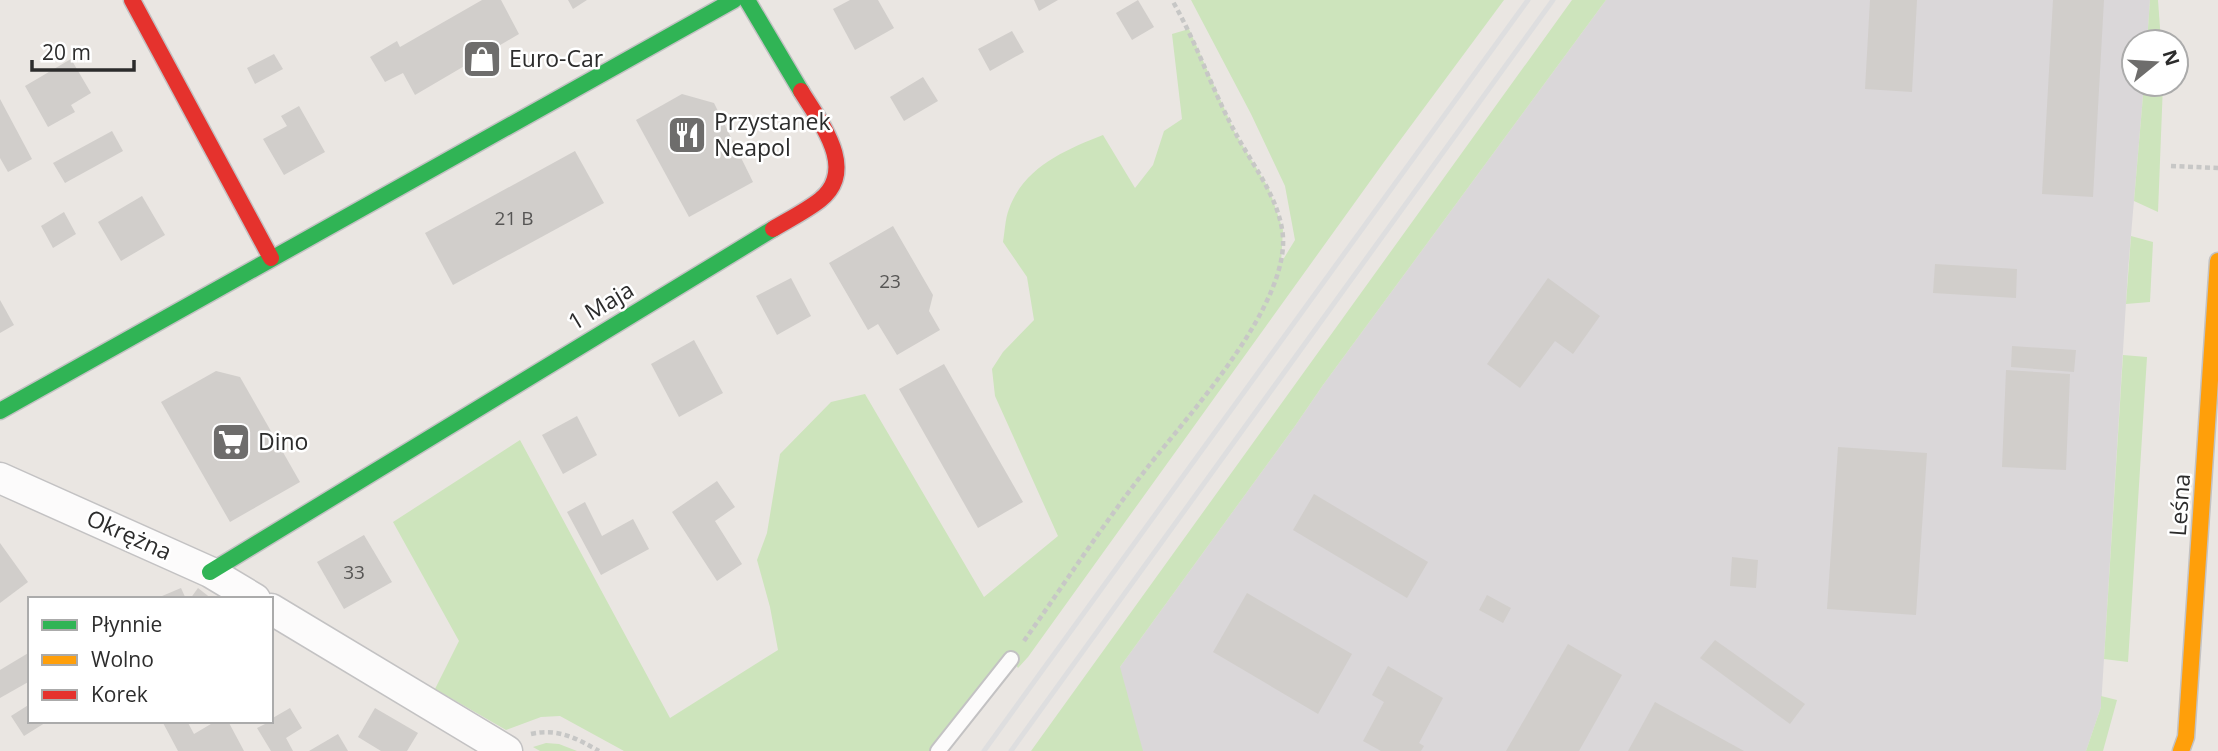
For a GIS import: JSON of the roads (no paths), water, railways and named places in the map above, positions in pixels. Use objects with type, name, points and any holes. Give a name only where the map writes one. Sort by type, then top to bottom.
[{"type":"street","points":[[132,0],[271,258]]},
{"type":"street","points":[[0,411],[734,0]]},
{"type":"street","name":"1 Maja","points":[[210,572],[822,199],[831,188],[836,174],[834,146],[747,0]]},
{"type":"street","name":"Leśna","points":[[2181,751],[2186,737],[2203,577],[2217,276]]},
{"type":"street","name":"Okrężna","points":[[0,478],[210,572],[252,597]]},
{"type":"street","points":[[273,610],[504,750]]},
{"type":"lane","points":[[938,751],[1011,659]]},
{"type":"railway","points":[[984,751],[1528,0]]},
{"type":"railway","points":[[1011,751],[1553,0]]},
{"type":"place","name":"Euro-Car","points":[[482,59]]},
{"type":"place","name":"Przystanek Neapol","points":[[687,135]]},
{"type":"place","name":"Dino","points":[[231,442]]}]
